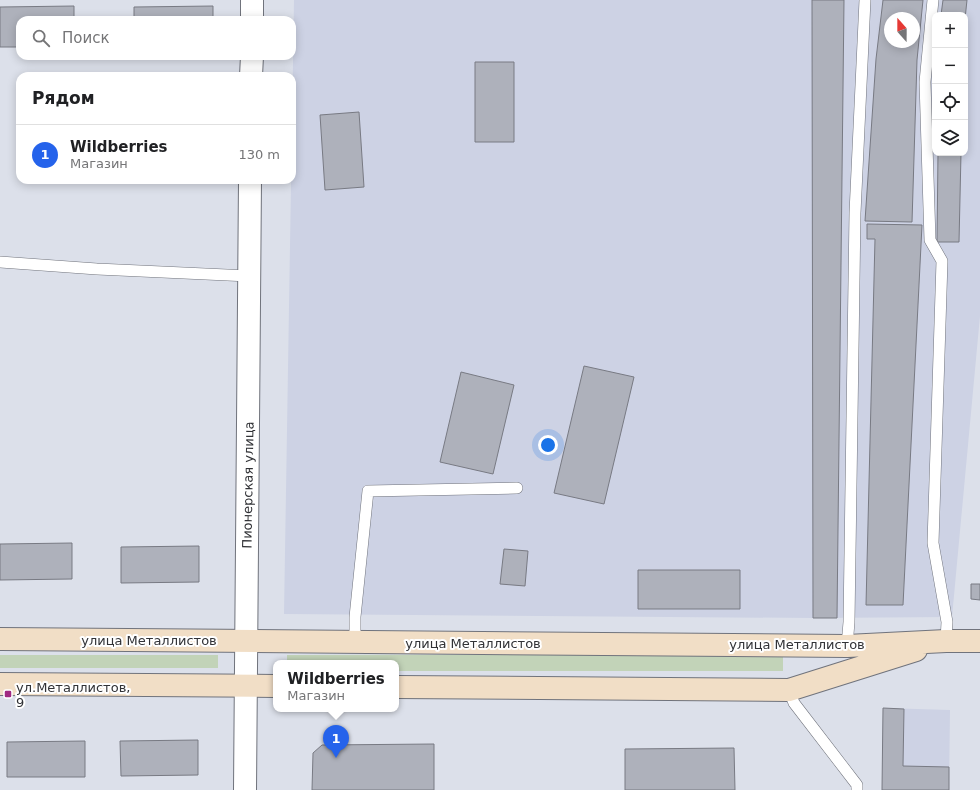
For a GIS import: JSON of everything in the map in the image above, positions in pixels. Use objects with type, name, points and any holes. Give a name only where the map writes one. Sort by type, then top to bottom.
[{"type":"street","points":[[252,0],[252,16]]},
{"type":"street","points":[[251,72],[252,60]]},
{"type":"street","name":"Пионерская улица","points":[[245,790],[250,184]]},
{"type":"street","name":"улица Металлистов","points":[[0,639],[847,646],[946,641],[980,641]]},
{"type":"street","name":"улица Металлистов","points":[[399,687],[789,690],[946,641]]},
{"type":"street","points":[[0,684],[273,686]]},
{"type":"lane","points":[[847,646],[849,622],[855,213],[865,0]]},
{"type":"lane","points":[[933,0],[924,82],[930,240],[942,261],[933,543],[947,622],[946,641]]},
{"type":"lane","points":[[0,262],[97,269],[250,276]]},
{"type":"lane","points":[[355,642],[355,617],[368,490],[517,488]]},
{"type":"lane","points":[[789,690],[794,703],[858,785],[857,790]]},
{"type":"shaded area","points":[[294,0],[980,0],[980,316],[952,617],[813,618],[284,614],[291,184],[296,184],[296,72],[293,72],[293,60],[296,60],[296,16],[294,16]]},
{"type":"shaded area","points":[[883,708],[950,710],[949,790],[882,790]]},
{"type":"green space","points":[[783,654],[783,671],[399,671],[399,660],[287,660],[287,655]]},
{"type":"green space","points":[[0,655],[218,655],[218,668],[0,668]]},
{"type":"building","points":[[812,0],[844,0],[837,618],[813,618]]},
{"type":"building","points":[[883,0],[923,0],[920,30],[920,12],[884,12],[884,48],[918,48],[912,222],[865,221],[876,59]]},
{"type":"building","points":[[943,0],[967,0],[966,12],[941,12]]},
{"type":"building","points":[[74,6],[74,16],[16,16],[16,47],[0,47],[0,7]]},
{"type":"building","points":[[213,6],[213,16],[134,16],[134,7]]},
{"type":"building","points":[[475,62],[514,62],[514,142],[475,142]]},
{"type":"building","points":[[359,112],[364,187],[325,190],[320,115]]},
{"type":"building","points":[[938,156],[961,156],[959,242],[937,242]]},
{"type":"building","points":[[867,224],[922,225],[903,605],[866,605],[875,239],[867,239]]},
{"type":"building","points":[[584,366],[634,377],[604,504],[554,493]]},
{"type":"building","points":[[461,372],[514,385],[493,474],[440,462]]},
{"type":"building","points":[[72,543],[72,579],[0,580],[0,544]]},
{"type":"building","points":[[199,546],[199,582],[121,583],[121,547]]},
{"type":"building","points":[[504,549],[528,551],[525,586],[500,584]]},
{"type":"building","points":[[638,570],[740,570],[740,609],[638,609]]},
{"type":"building","points":[[971,584],[980,584],[980,600],[971,599]]},
{"type":"building","points":[[883,708],[904,709],[903,766],[949,767],[949,790],[882,790]]},
{"type":"building","points":[[198,740],[198,775],[121,776],[120,741]]},
{"type":"building","points":[[85,741],[85,777],[7,777],[7,742]]},
{"type":"building","points":[[434,744],[434,790],[312,790],[313,753],[322,745]]},
{"type":"building","points":[[734,748],[735,790],[625,790],[625,749]]},
{"type":"place","name":"ул.Металлистов, 9","points":[[8,694]]},
{"type":"place","name":"Wildberries","points":[[336,758]]}]
